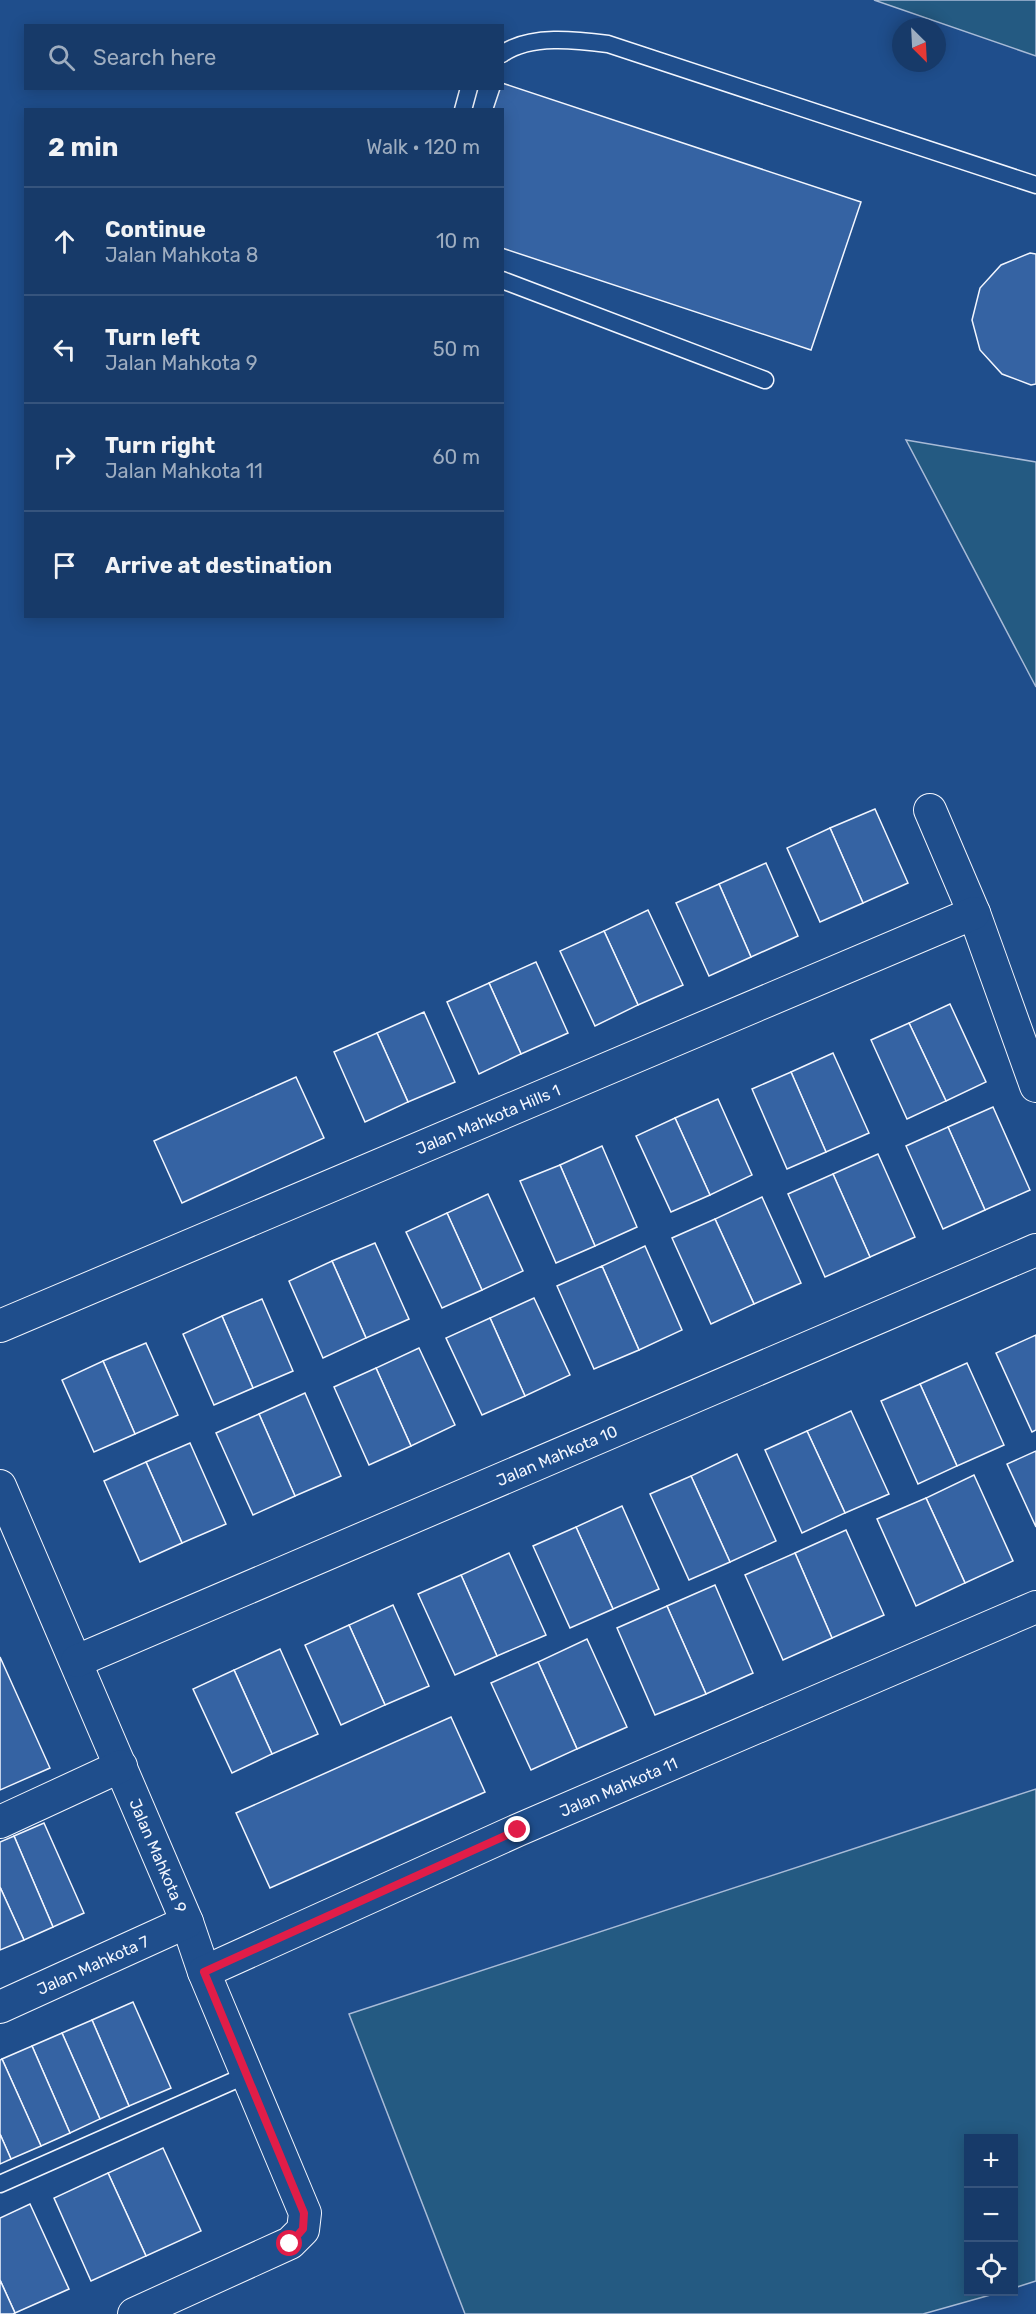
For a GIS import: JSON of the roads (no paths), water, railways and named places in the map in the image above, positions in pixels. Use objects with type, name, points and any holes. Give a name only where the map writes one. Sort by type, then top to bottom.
[{"type":"street","points":[[930,810],[974,913],[1036,1086]]},
{"type":"street","name":"Jalan Mahkota Hills 1","points":[[0,1326],[974,913]]},
{"type":"street","name":"Jalan Mahkota 10","points":[[77,1661],[1036,1250]]},
{"type":"street","name":"Jalan Mahkota 9","points":[[0,1486],[187,1922],[204,1972],[249,2074],[304,2213],[303,2229],[290,2244],[134,2314]]},
{"type":"street","name":"Jalan Mahkota 11","points":[[204,1972],[518,1830],[1036,1607]]},
{"type":"street","points":[[0,1822],[121,1766]]},
{"type":"street","name":"Jalan Mahkota 7","points":[[0,2007],[187,1922]]},
{"type":"lane","points":[[504,53],[510,49],[562,38],[608,44],[1036,185]]},
{"type":"lane","points":[[464,108],[468,90]]},
{"type":"lane","points":[[504,281],[765,380]]},
{"type":"lane","points":[[0,2184],[249,2074]]}]
